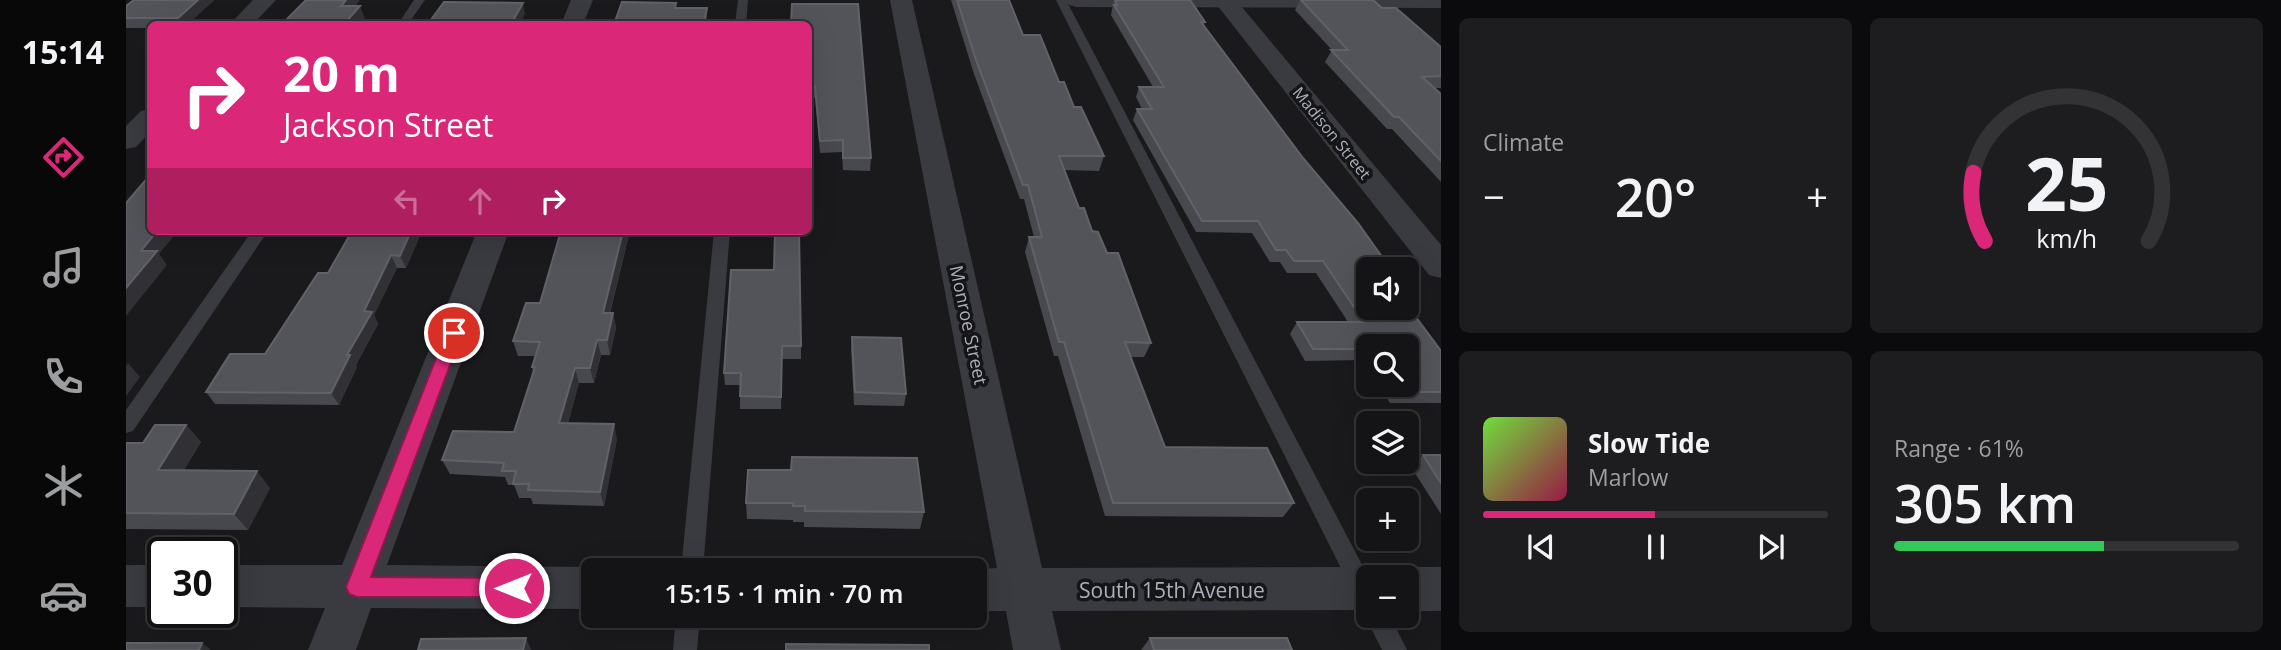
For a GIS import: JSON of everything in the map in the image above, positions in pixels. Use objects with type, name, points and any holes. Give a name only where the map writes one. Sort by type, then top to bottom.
[{"type":"street","points":[[244,21],[265,0]]},
{"type":"street","points":[[573,21],[582,0]]},
{"type":"street","name":"Monroe Street","points":[[901,0],[1037,650]]},
{"type":"street","points":[[1077,0],[1386,4],[1441,1]]},
{"type":"street","name":"Madison Street","points":[[1224,1],[1441,267]]},
{"type":"street","points":[[126,141],[147,120]]},
{"type":"street","points":[[332,650],[491,235]]},
{"type":"street","points":[[126,586],[147,586]]},
{"type":"street","points":[[238,586],[581,588]]},
{"type":"street","name":"South 15th Avenue","points":[[1419,591],[1441,589]]},
{"type":"street","name":"South 15th Avenue","points":[[987,590],[1356,596]]},
{"type":"lane","points":[[405,21],[420,0]]},
{"type":"lane","points":[[741,21],[743,0]]},
{"type":"lane","points":[[1061,0],[1361,565]]},
{"type":"lane","points":[[126,425],[257,235]]},
{"type":"lane","points":[[693,558],[723,235]]},
{"type":"lane","points":[[685,650],[687,628]]},
{"type":"lane","points":[[1388,628],[1395,650]]},
{"type":"building","points":[[134,0],[198,0],[178,18],[126,18],[126,6]]},
{"type":"building","points":[[306,0],[346,0],[341,6],[360,6],[347,21],[285,21]]},
{"type":"building","points":[[957,0],[1009,0],[1023,35],[1040,35],[1059,82],[1064,82],[1074,107],[1081,107],[1104,156],[1059,156],[1079,208],[1084,208],[1092,231],[1098,232],[1107,253],[1118,253],[1151,343],[1125,342],[1165,447],[1267,448],[1294,503],[1113,503],[1064,342],[1059,342],[1029,237],[1042,237],[1028,185],[1023,185],[976,60]]},
{"type":"building","points":[[1115,0],[1190,0],[1205,22],[1201,22],[1303,158],[1358,223],[1382,257],[1356,257],[1356,310],[1323,261],[1294,261],[1286,250],[1276,250],[1258,221],[1202,221],[1137,109],[1152,109],[1139,87],[1164,87],[1114,5],[1117,5]]},
{"type":"building","points":[[1301,0],[1373,0],[1382,8],[1396,8],[1441,47],[1441,76],[1422,77],[1441,94],[1441,161],[1399,117],[1394,117],[1331,50],[1348,50]]},
{"type":"building","points":[[444,2],[523,3],[513,21],[430,21]]},
{"type":"building","points":[[622,2],[676,3],[675,8],[707,8],[705,21],[615,21]]},
{"type":"building","points":[[792,4],[858,4],[871,158],[843,158],[843,140],[820,141],[815,86],[812,86],[812,21],[791,21]]},
{"type":"building","points":[[147,178],[147,235],[154,235],[141,251],[157,251],[126,288],[126,203]]},
{"type":"building","points":[[350,235],[409,235],[400,256],[391,255],[364,311],[372,312],[347,355],[350,355],[331,393],[206,392],[230,354],[265,354],[318,273],[328,273]]},
{"type":"building","points":[[560,235],[622,235],[603,313],[613,313],[607,340],[597,340],[590,368],[575,368],[559,423],[614,424],[600,492],[528,490],[529,484],[513,484],[516,471],[502,471],[504,463],[442,460],[453,431],[514,432],[535,367],[532,367],[540,342],[513,341],[526,303],[540,303]]},
{"type":"building","points":[[775,235],[799,235],[801,346],[782,346],[781,397],[740,396],[741,373],[724,373],[731,270],[774,270]]},
{"type":"building","points":[[1363,320],[1418,320],[1441,351],[1441,392],[1419,392],[1419,334],[1356,334],[1356,349],[1313,349],[1297,322],[1364,322]]},
{"type":"building","points":[[852,337],[901,338],[906,394],[855,392]]},
{"type":"building","points":[[155,425],[186,425],[158,470],[257,471],[234,514],[126,513],[126,443],[143,443]]},
{"type":"building","points":[[1423,455],[1441,455],[1441,483]]},
{"type":"building","points":[[792,457],[917,458],[924,512],[805,511],[805,506],[793,506],[793,503],[746,503],[748,470],[791,470]]},
{"type":"building","points":[[526,638],[523,650],[418,650],[421,639]]},
{"type":"building","points":[[1150,638],[1287,638],[1292,650],[1154,650]]},
{"type":"building","points":[[126,643],[202,643],[199,650],[126,650]]},
{"type":"building","points":[[786,644],[929,645],[929,650],[786,650]]},
{"type":"route","points":[[454,333],[357,587],[514,588]]}]
